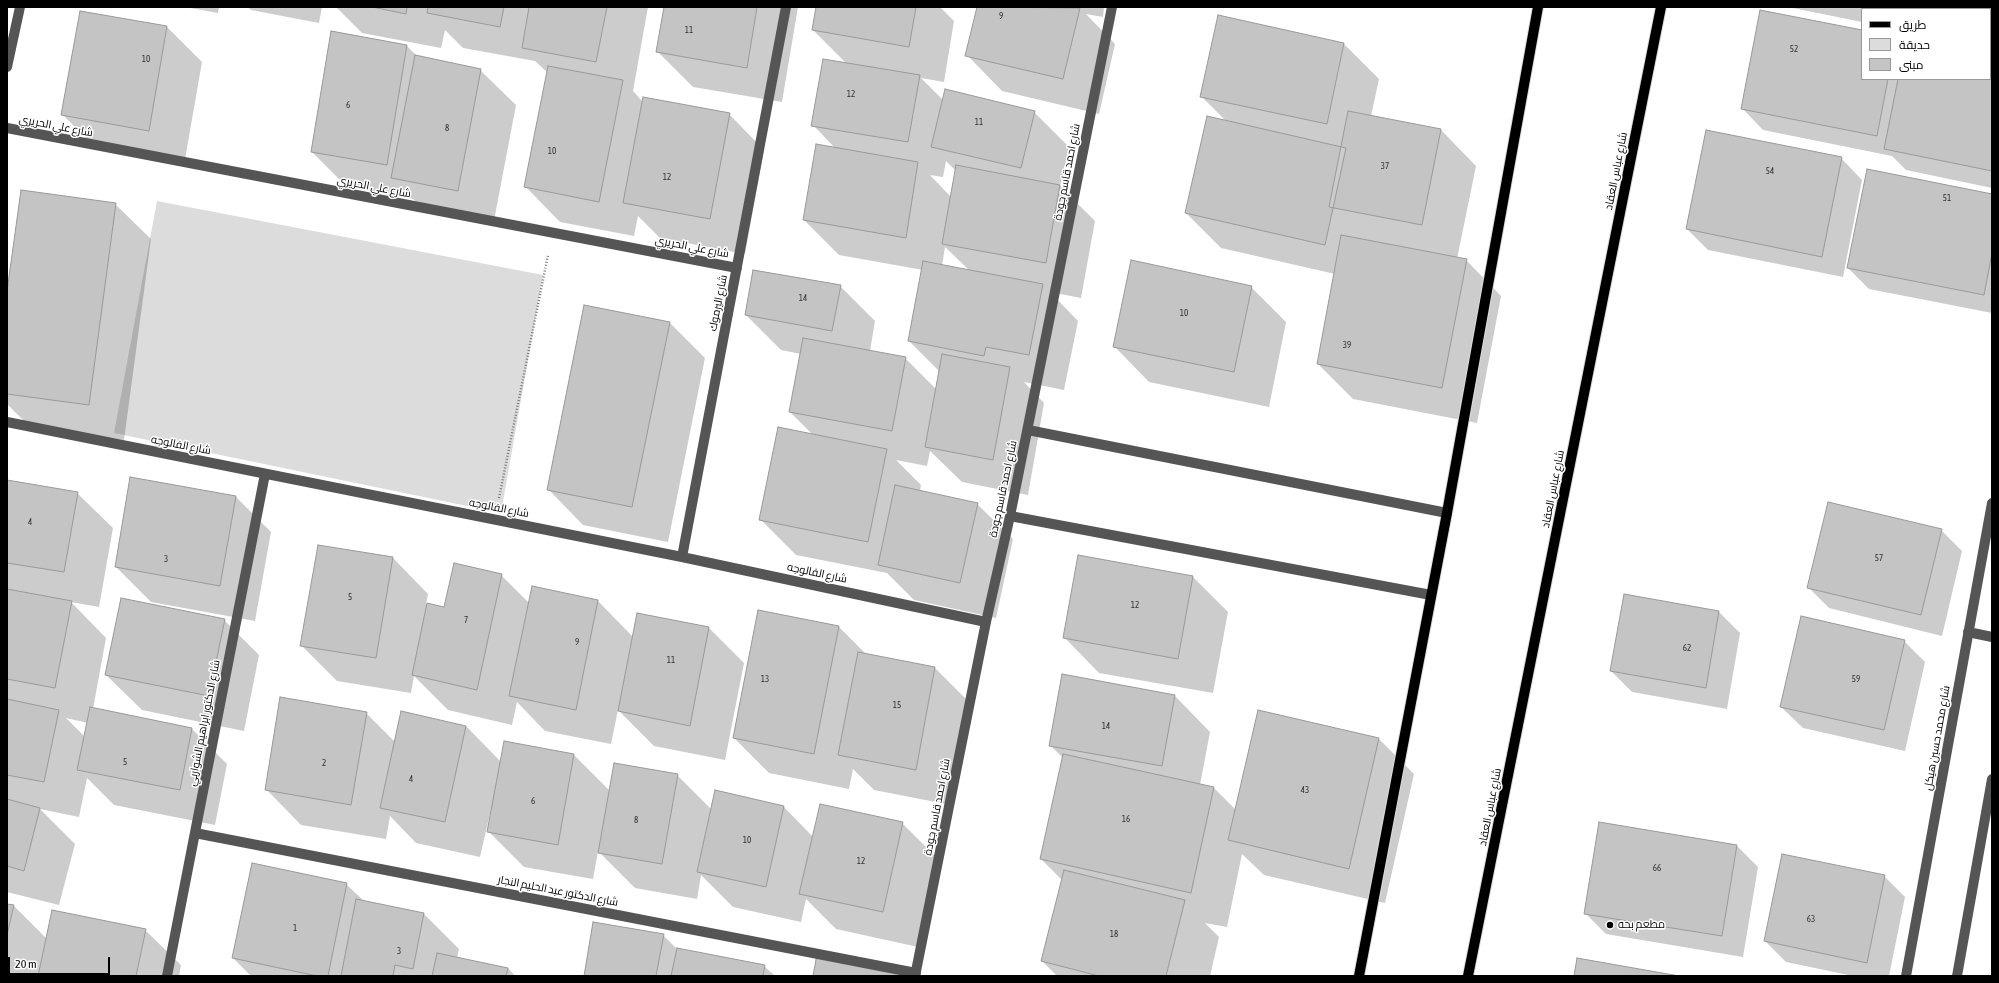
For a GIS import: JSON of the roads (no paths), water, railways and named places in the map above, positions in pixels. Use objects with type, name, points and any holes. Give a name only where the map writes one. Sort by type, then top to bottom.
[{"type":"main road","points":[[1359,976],[1447,514],[1538,7]]},
{"type":"main road","name":"شارع عباس العقاد","points":[[1468,976],[1661,7]]},
{"type":"street","points":[[7,67],[20,7]]},
{"type":"street","name":"شارع اليرموك","points":[[682,556],[786,7]]},
{"type":"street","name":"شارع احمد قاسم جودة","points":[[915,974],[986,622],[1028,430],[1112,7]]},
{"type":"street","name":"شارع علي الحريري","points":[[7,128],[737,268]]},
{"type":"street","name":"شارع الفالوجه","points":[[7,422],[682,556],[986,622]]},
{"type":"street","points":[[1028,430],[1447,514]]},
{"type":"street","name":"شارع الدكتور ابراهيم الشواربي","points":[[167,976],[265,474]]},
{"type":"street","name":"شارع محمد حسين هيكل","points":[[1906,976],[1992,503]]},
{"type":"street","points":[[1010,516],[1431,595]]},
{"type":"street","points":[[1968,632],[1992,637]]},
{"type":"street","points":[[1957,976],[1992,779]]},
{"type":"street","name":"شارع الدكتور عبد الحليم النجار","points":[[195,833],[915,974]]},
{"type":"place","name":"مطعم بحه","points":[[1610,925]]}]
